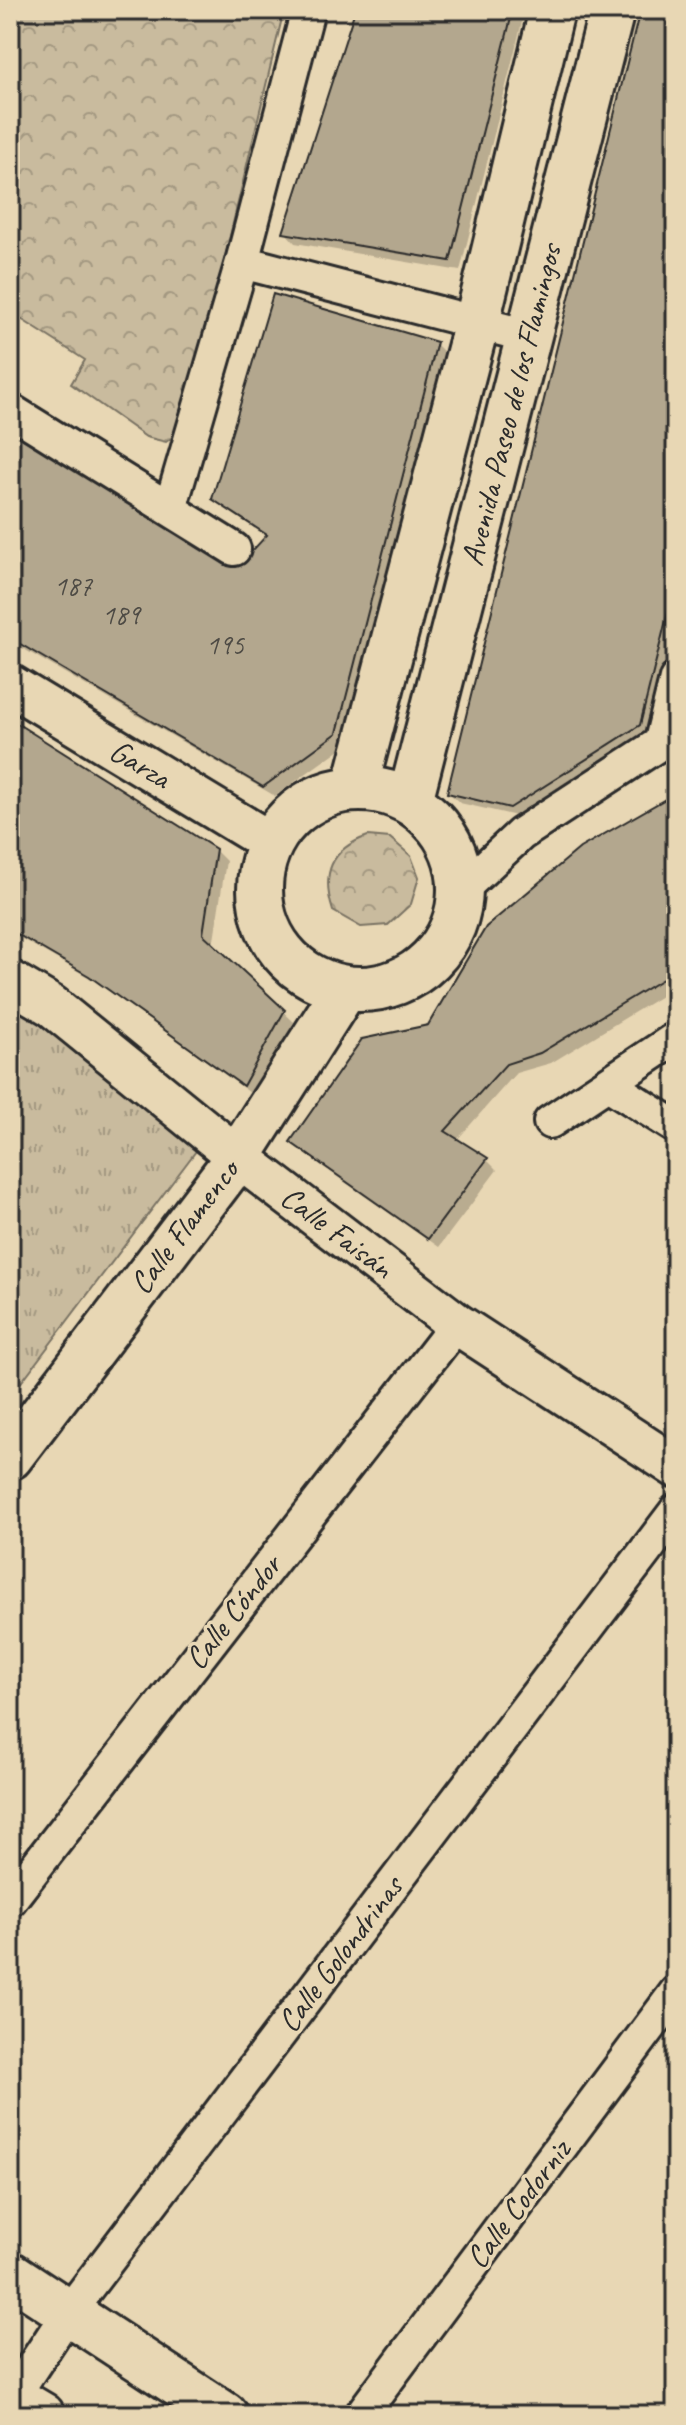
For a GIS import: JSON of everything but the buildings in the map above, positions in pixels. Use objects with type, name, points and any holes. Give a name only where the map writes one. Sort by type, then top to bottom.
[{"type":"main road","name":"Avenida Paseo de los Flamingos","points":[[355,788],[477,322],[552,10]]},
{"type":"main road","name":"Avenida Paseo de los Flamingos","points":[[410,801],[612,10]]},
{"type":"main road","points":[[355,788],[384,791],[410,801],[438,824],[455,854],[462,889],[455,923],[438,954],[412,976],[379,988],[345,989],[315,979],[290,961],[271,935],[261,905],[261,873],[271,843],[292,815],[321,796],[355,788]]},
{"type":"main road","name":"Calle Flamenco","points":[[10,1457],[238,1157],[345,989]]},
{"type":"main road","points":[[10,2274],[225,2415]]},
{"type":"street","points":[[170,509],[242,262],[308,10]]},
{"type":"street","points":[[242,262],[528,336]]},
{"type":"street","points":[[10,410],[234,549]]},
{"type":"street","points":[[462,889],[521,834],[668,737],[676,679]]},
{"type":"street","name":"Garza","points":[[10,685],[271,843]]},
{"type":"street","name":"Calle Faisán","points":[[10,981],[52,1006],[238,1157],[457,1324],[676,1467]]},
{"type":"street","points":[[550,1122],[676,1038]]},
{"type":"street","points":[[608,1084],[676,1127]]},
{"type":"street","name":"Calle Cóndor","points":[[10,1900],[457,1324]]},
{"type":"street","name":"Calle Golondrinas","points":[[18,2402],[68,2313],[676,1511]]},
{"type":"street","name":"Calle Codorniz","points":[[361,2415],[676,1992]]},
{"type":"green space","points":[[10,10],[278,10],[282,18],[184,429],[166,442],[146,437],[71,384],[85,360],[10,312]]},
{"type":"green space","points":[[368,836],[390,838],[411,856],[419,877],[411,904],[388,925],[361,927],[333,911],[328,886],[332,864],[337,856],[355,841]]},
{"type":"green space","points":[[10,998],[199,1147],[10,1397]]}]
